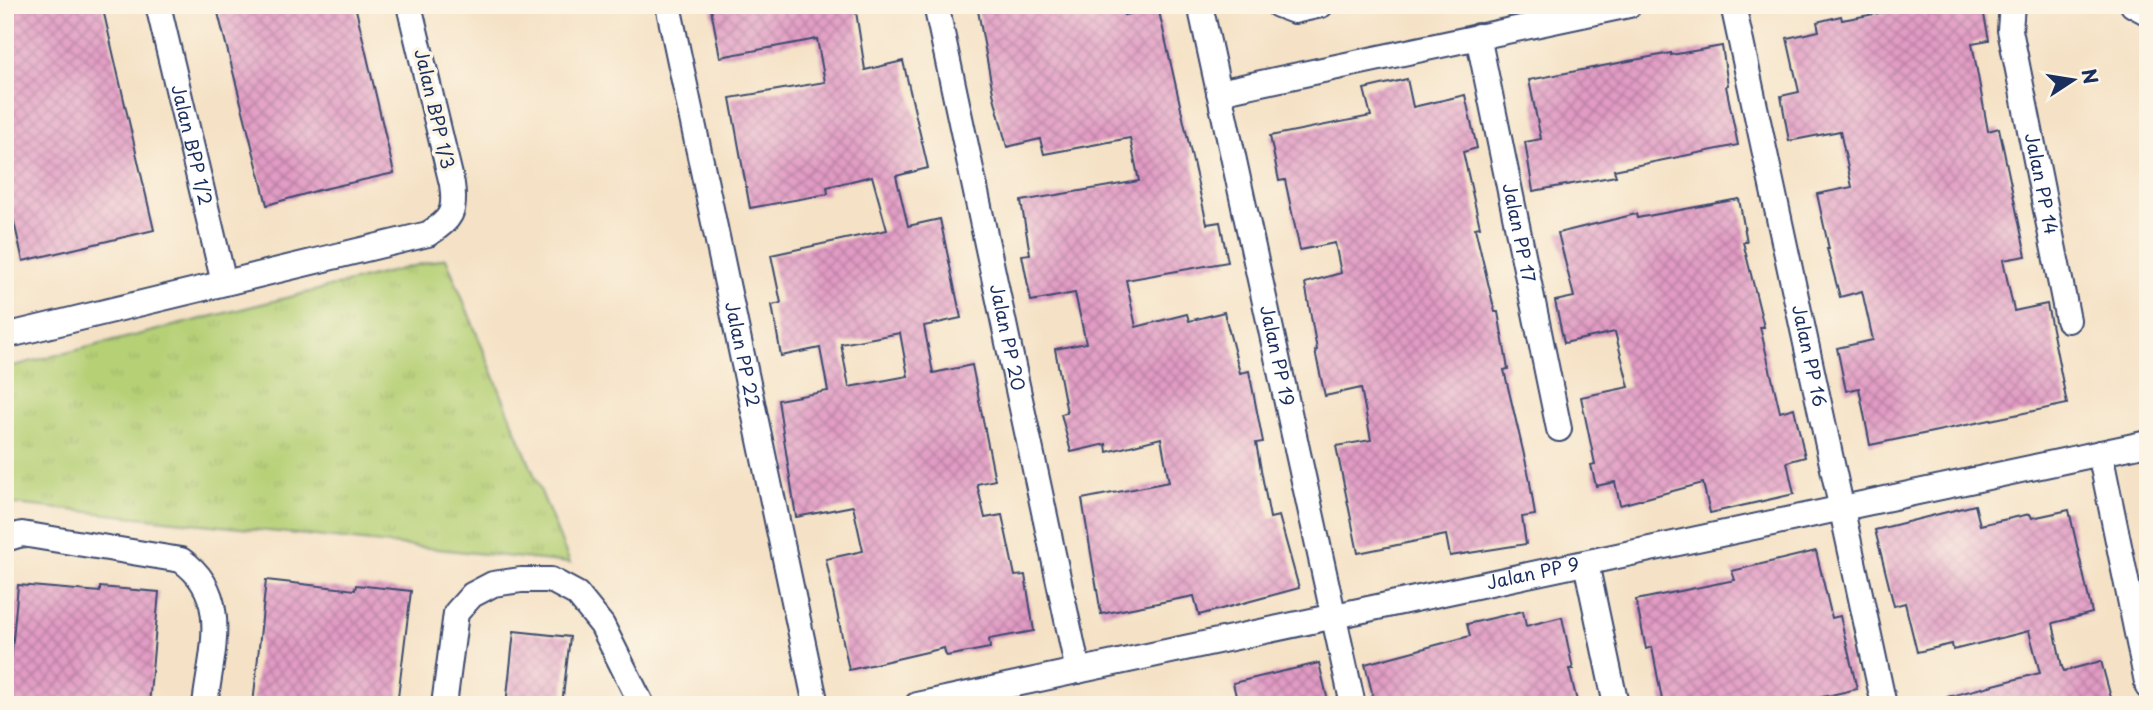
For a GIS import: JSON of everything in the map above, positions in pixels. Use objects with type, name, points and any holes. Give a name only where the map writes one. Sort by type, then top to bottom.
[{"type":"street","name":"Jalan BPP 1/2","points":[[158,5],[225,283]]},
{"type":"street","name":"Jalan BPP 1/3","points":[[225,283],[428,234],[452,214],[452,184],[409,5]]},
{"type":"street","name":"Jalan PP 22","points":[[668,5],[816,705]]},
{"type":"street","name":"Jalan PP 20","points":[[936,5],[1078,671]]},
{"type":"street","name":"Jalan PP 19","points":[[1200,5],[1353,705]]},
{"type":"street","points":[[1278,5],[1294,11],[1321,5]]},
{"type":"street","points":[[1219,92],[1629,5]]},
{"type":"street","name":"Jalan PP 16","points":[[1733,5],[1884,705]]},
{"type":"street","name":"Jalan PP 14","points":[[2012,5],[2010,30],[2068,320]]},
{"type":"street","points":[[2133,5],[2148,13]]},
{"type":"street","name":"Jalan PP 17","points":[[1478,36],[1559,429]]},
{"type":"street","points":[[5,336],[225,283]]},
{"type":"street","name":"Jalan PP 9","points":[[917,705],[2148,443]]},
{"type":"street","points":[[2100,453],[2148,687]]},
{"type":"street","points":[[5,539],[22,534],[181,560],[195,569],[207,585],[214,604],[215,625],[205,705]]},
{"type":"street","points":[[1586,562],[1616,705]]},
{"type":"street","points":[[444,705],[456,613],[472,595],[493,584],[521,580],[551,580],[577,594],[602,625],[642,705]]},
{"type":"green space","points":[[446,258],[570,563],[5,503],[5,368]]},
{"type":"building","points":[[5,5],[102,5],[154,230],[23,261],[5,183]]},
{"type":"building","points":[[216,5],[355,5],[394,173],[267,205]]},
{"type":"building","points":[[733,5],[855,5],[865,70],[903,61],[928,168],[896,176],[908,226],[940,219],[961,318],[924,326],[933,373],[972,365],[995,480],[977,484],[985,518],[1002,515],[1015,576],[1025,575],[1034,631],[989,639],[990,648],[946,656],[944,648],[849,670],[826,559],[863,551],[853,506],[796,517],[778,400],[828,391],[820,348],[781,356],[772,305],[781,303],[771,255],[887,230],[872,176],[827,187],[828,194],[750,208],[730,98],[825,82],[817,39],[720,57],[711,9]],"holes":[[[900,333],[908,376],[849,387],[841,344]]]},
{"type":"building","points":[[977,5],[1105,5],[1106,13],[1122,9],[1124,15],[1158,7],[1207,224],[1220,222],[1228,262],[1126,280],[1136,327],[1187,314],[1189,321],[1224,312],[1240,373],[1249,371],[1263,442],[1256,443],[1270,518],[1279,516],[1299,588],[1199,615],[1194,596],[1101,614],[1082,499],[1169,482],[1161,438],[1107,452],[1106,444],[1071,452],[1061,414],[1067,413],[1055,349],[1086,343],[1075,293],[1031,301],[1022,255],[1030,254],[1021,201],[1139,181],[1130,138],[1044,154],[1040,139],[1007,147],[993,93]]},
{"type":"building","points":[[1890,5],[1982,5],[1989,40],[1972,43],[1988,131],[1999,128],[2026,256],[2003,260],[2014,311],[2047,304],[2067,404],[1870,445],[1859,388],[1846,391],[1837,348],[1873,340],[1862,291],[1840,297],[1827,249],[1817,194],[1852,187],[1840,131],[1789,141],[1781,96],[1799,92],[1787,38],[1819,31],[1817,22],[1841,16],[1842,20],[1891,11]]},
{"type":"building","points":[[1722,46],[1726,86],[1738,145],[1614,170],[1616,176],[1533,191],[1525,142],[1541,139],[1529,80]]},
{"type":"building","points":[[1407,79],[1413,107],[1465,95],[1477,148],[1463,152],[1480,227],[1475,228],[1495,312],[1498,312],[1508,369],[1504,370],[1529,476],[1535,515],[1522,517],[1526,544],[1450,556],[1446,535],[1358,553],[1336,446],[1371,440],[1361,388],[1325,396],[1305,283],[1341,273],[1335,243],[1300,250],[1285,180],[1279,181],[1270,136],[1371,116],[1364,89]]},
{"type":"building","points":[[1739,199],[1747,242],[1743,242],[1764,327],[1760,327],[1780,412],[1794,408],[1805,457],[1787,462],[1794,494],[1710,513],[1703,483],[1620,505],[1615,482],[1596,486],[1591,465],[1595,464],[1581,397],[1629,387],[1615,332],[1564,343],[1555,301],[1574,297],[1558,233],[1636,214],[1637,218]]},
{"type":"building","points":[[1975,505],[1980,525],[2030,514],[2032,518],[2069,510],[2092,613],[2053,623],[2062,667],[2064,671],[2101,661],[2113,705],[1948,705],[1947,697],[2040,673],[2029,631],[1953,650],[1952,644],[1917,652],[1905,603],[1894,606],[1875,530]]},
{"type":"building","points":[[1816,551],[1832,618],[1840,616],[1857,689],[1788,705],[1663,705],[1652,647],[1646,649],[1636,600],[1735,580],[1732,571]]},
{"type":"building","points":[[266,580],[355,590],[356,585],[411,591],[397,705],[253,705]]},
{"type":"building","points":[[18,585],[100,592],[100,587],[159,592],[149,705],[7,705]]},
{"type":"building","points":[[1523,611],[1526,626],[1562,617],[1573,669],[1569,669],[1578,705],[1375,705],[1365,664],[1470,636],[1467,624]]},
{"type":"building","points":[[514,631],[570,637],[562,705],[506,705]]},
{"type":"building","points":[[1319,663],[1329,705],[1238,705],[1233,683]]}]
